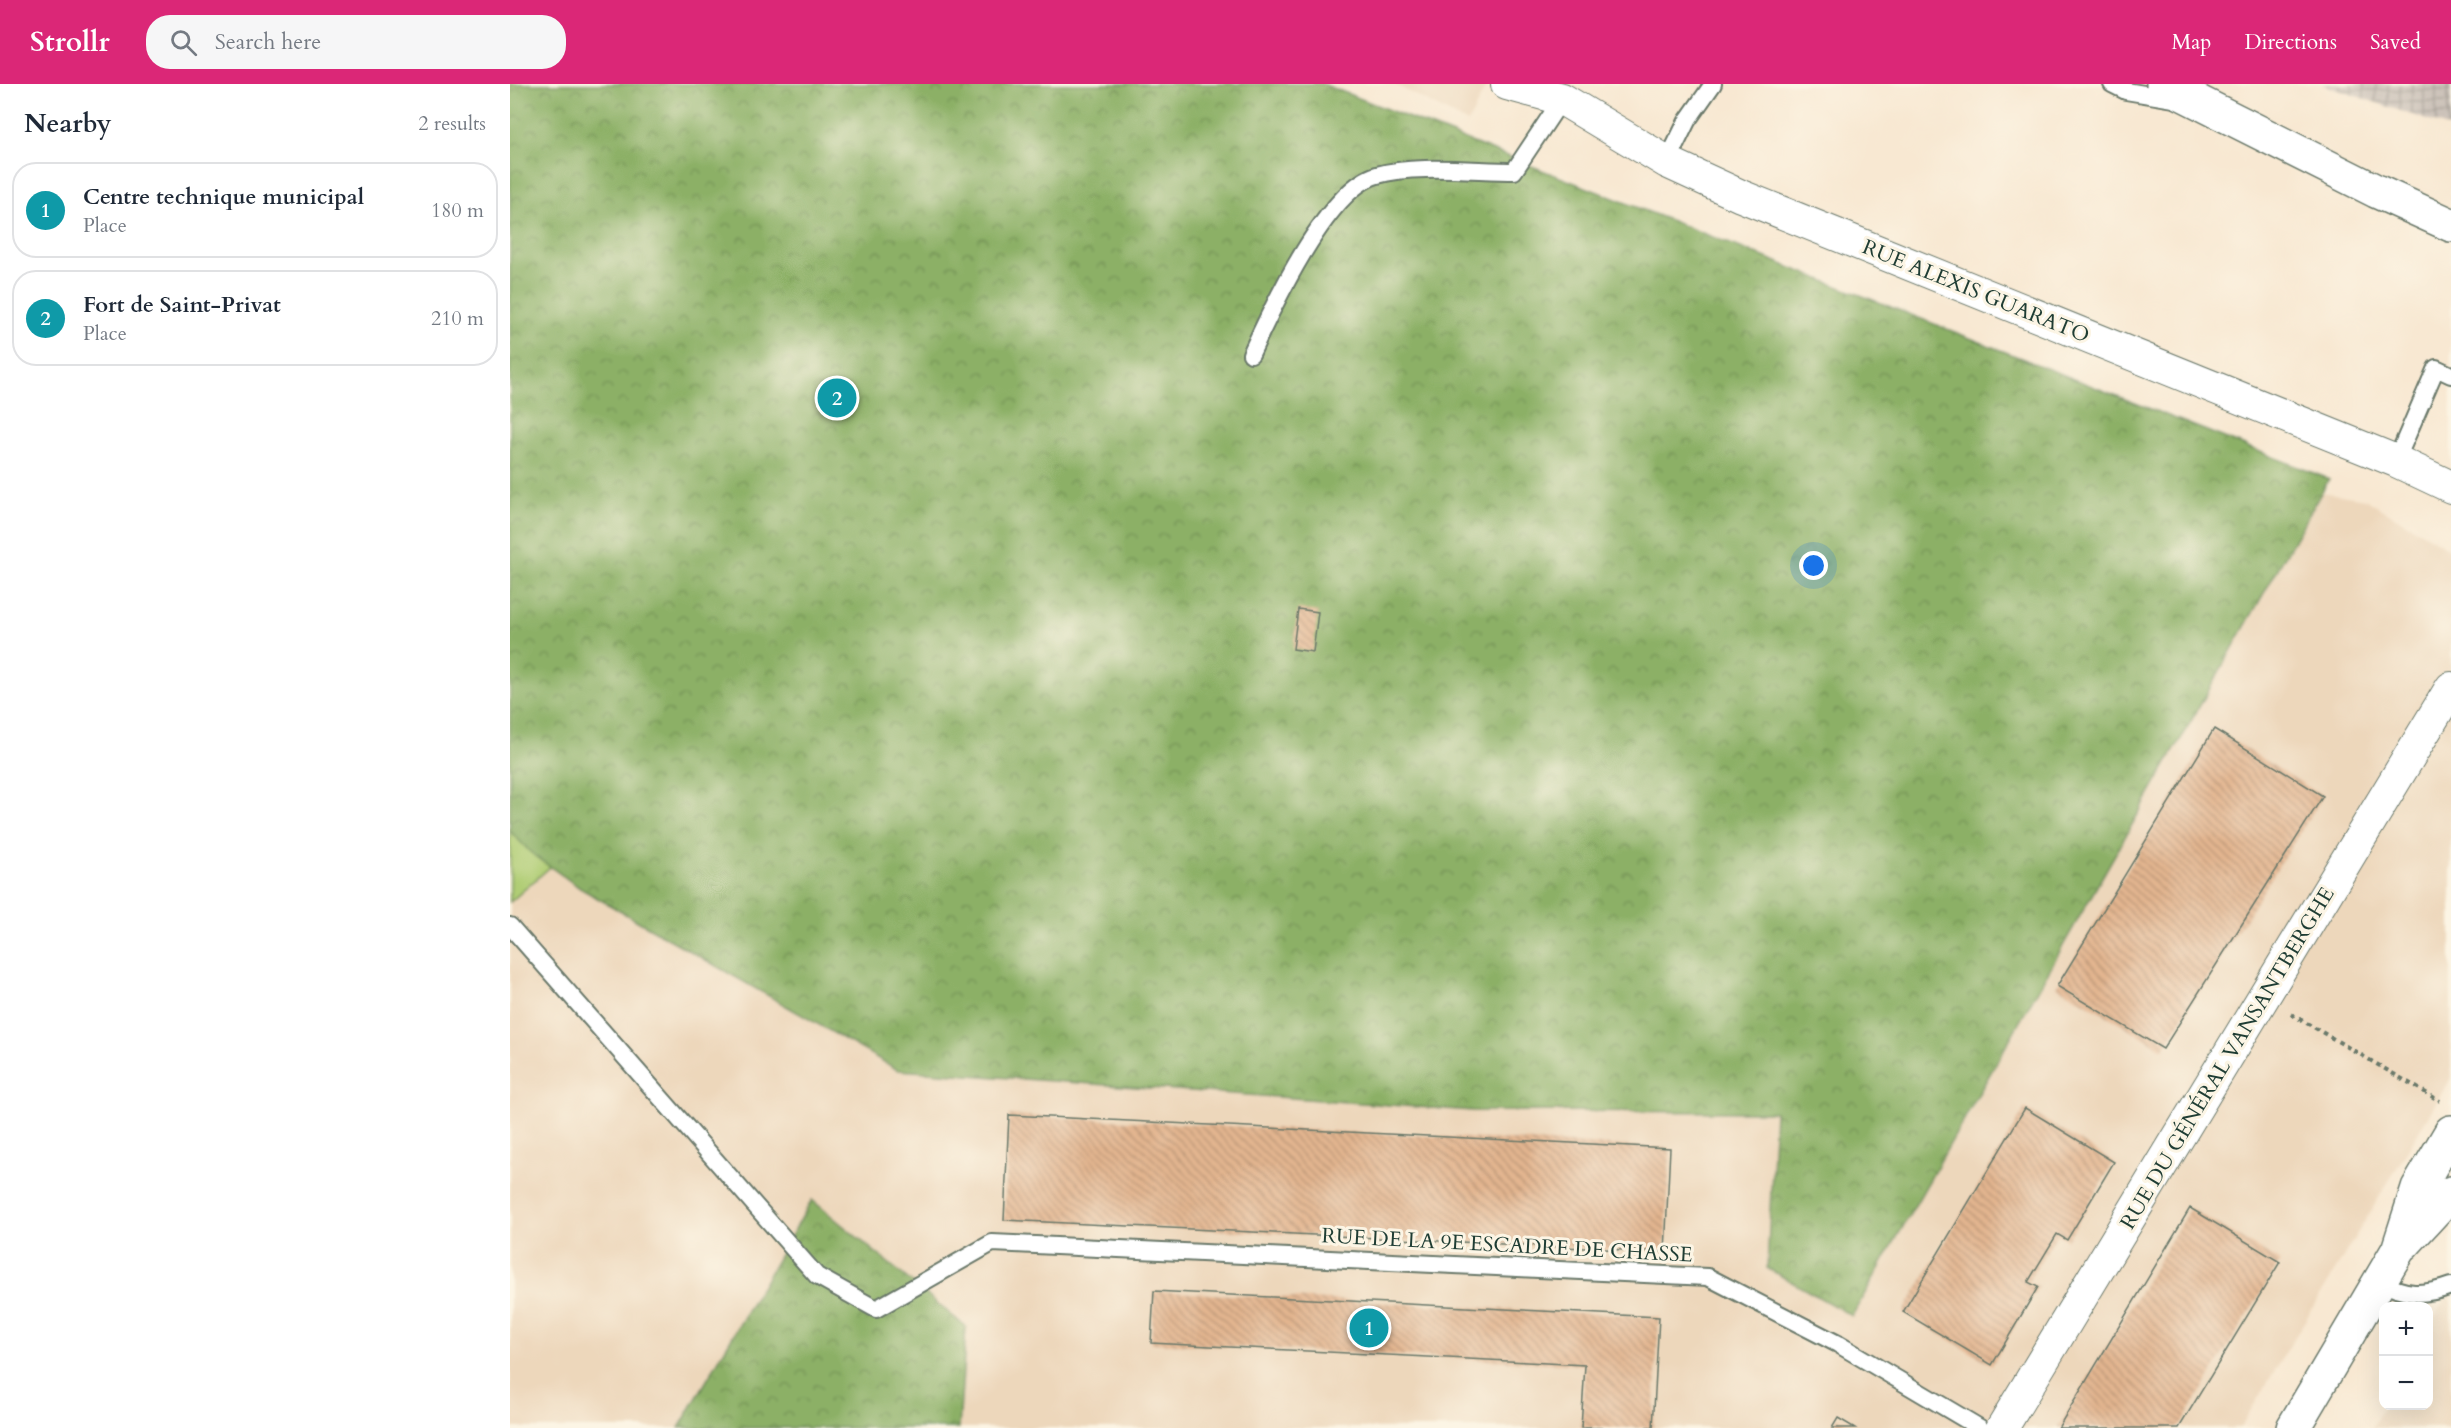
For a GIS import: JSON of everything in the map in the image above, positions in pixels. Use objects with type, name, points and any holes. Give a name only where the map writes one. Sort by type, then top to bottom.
[{"type":"main road","points":[[2163,84],[2376,191],[2451,225]]},
{"type":"main road","points":[[2398,1251],[2418,1188],[2451,1132]]},
{"type":"main road","points":[[2293,1428],[2398,1251],[2451,1193]]},
{"type":"street","name":"RUE ALEXIS GUARATO","points":[[1507,84],[1562,99],[1667,162],[1741,196],[2396,461],[2451,487]]},
{"type":"street","name":"RUE DU GÉNÉRAL VANSANTBERGHE","points":[[2002,1428],[2451,688]]},
{"type":"lane","points":[[1667,162],[1687,121],[1713,84]]},
{"type":"lane","points":[[2112,84],[2126,92],[2198,102]]},
{"type":"lane","points":[[1251,354],[1279,292],[1340,200],[1376,175],[1410,171],[1514,171],[1562,99]]},
{"type":"lane","points":[[2396,461],[2436,369],[2451,375]]},
{"type":"lane","name":"RUE DE LA 9E ESCADRE DE CHASSE","points":[[510,926],[817,1276],[876,1309],[992,1243],[1708,1277],[1838,1344],[1980,1428]]},
{"type":"lane","points":[[2398,1251],[2451,1162]]},
{"type":"lane","points":[[2380,1281],[2397,1292],[2432,1293],[2451,1286]]},
{"type":"path","points":[[2264,998],[2441,1101]]},
{"type":"shaded area","points":[[1394,84],[1487,84],[1468,123]]},
{"type":"shaded area","points":[[2321,84],[2451,84],[2451,128]]},
{"type":"shaded area","points":[[2258,482],[2365,499],[2451,550],[2451,1078],[2240,1428],[510,1428],[510,831],[898,1070],[1473,1111],[1775,1112],[1967,1118],[2090,889]]},
{"type":"shaded area","points":[[2451,1287],[2451,1428],[2372,1428],[2382,1410],[2433,1410],[2433,1320]]},
{"type":"green space","points":[[510,84],[1323,84],[2329,479],[1852,1316],[1767,1268],[1775,1112],[1473,1111],[898,1070],[580,888],[531,853],[510,831]]},
{"type":"green space","points":[[510,831],[531,853],[550,867],[510,902]]},
{"type":"green space","points":[[812,1200],[966,1327],[959,1428],[679,1428]]},
{"type":"building","points":[[1298,609],[1318,612],[1313,652],[1293,649]]},
{"type":"building","points":[[2214,729],[2323,796],[2163,1049],[2057,986]]},
{"type":"building","points":[[2025,1108],[2114,1162],[2067,1240],[2057,1234],[2028,1282],[2038,1287],[1992,1365],[1903,1312]]},
{"type":"building","points":[[1009,1115],[1670,1148],[1665,1252],[1004,1220]]},
{"type":"building","points":[[2190,1208],[2280,1262],[2179,1428],[2058,1428]]},
{"type":"building","points":[[1154,1291],[1659,1317],[1653,1428],[1581,1428],[1585,1365],[1151,1343]]},
{"type":"building","points":[[1838,1418],[1855,1428],[1832,1428]]},
{"type":"place","name":"Fort de Saint-Privat","points":[[837,398]]},
{"type":"place","name":"Centre technique municipal","points":[[1369,1328]]}]
